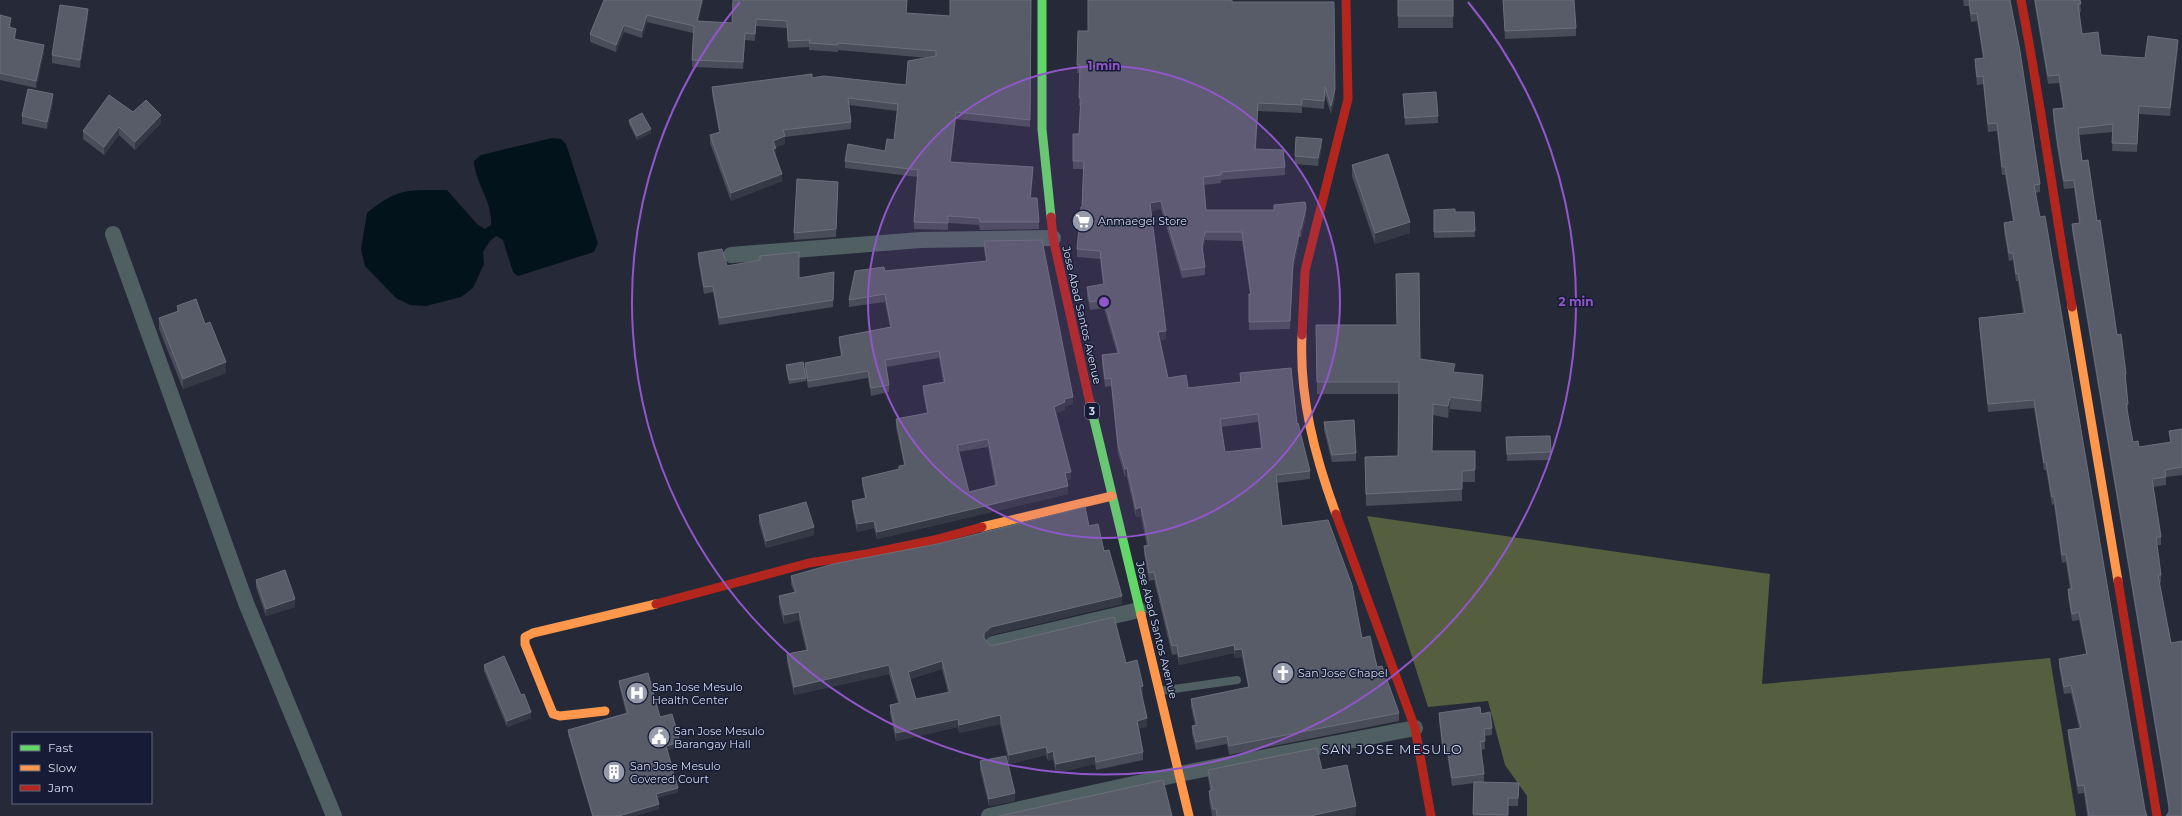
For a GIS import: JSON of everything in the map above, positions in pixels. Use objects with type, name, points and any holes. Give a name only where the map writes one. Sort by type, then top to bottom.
[{"type":"main road","name":"Jose Abad Santos Avenue","points":[[1042,0],[1042,129],[1053,238],[1112,496],[1189,816]]},
{"type":"main road","points":[[1346,0],[1348,99],[1305,271],[1301,351],[1306,411],[1323,478],[1415,728],[1431,816]]},
{"type":"main road","points":[[2021,0],[2032,57],[2045,149],[2157,816]]},
{"type":"main road","points":[[605,711],[560,716],[553,714],[525,644],[525,637],[533,633],[665,602],[809,563],[867,554],[934,540],[1112,496]]},
{"type":"street","points":[[113,234],[246,603],[334,816]]},
{"type":"street","points":[[731,255],[921,240],[1053,238]]},
{"type":"street","points":[[993,644],[1139,610]]},
{"type":"street","points":[[989,816],[1179,774],[1415,728]]},
{"type":"lane","points":[[1159,692],[1237,680]]},
{"type":"green space","points":[[1367,516],[1770,574],[1762,684],[2050,658],[2076,816],[1527,816],[1527,796],[1505,765],[1488,701],[1428,707]]},
{"type":"water","points":[[552,138],[561,139],[566,144],[598,243],[594,252],[518,276],[513,272],[503,240],[496,236],[490,241],[483,252],[484,264],[473,288],[461,297],[426,306],[410,305],[396,298],[365,266],[361,249],[367,213],[387,198],[413,190],[447,190],[477,224],[485,229],[491,225],[491,217],[487,200],[477,177],[474,161],[481,155]]},
{"type":"building","points":[[604,0],[702,0],[697,21],[732,23],[733,0],[907,0],[906,13],[950,16],[950,0],[1031,0],[1030,120],[956,112],[950,162],[1033,167],[1030,198],[1037,198],[1039,222],[980,222],[979,218],[948,216],[948,223],[914,222],[918,170],[845,161],[848,144],[885,151],[887,139],[894,140],[898,104],[848,98],[851,122],[783,130],[785,136],[773,141],[776,148],[773,149],[782,174],[731,193],[710,135],[720,132],[712,87],[812,74],[812,78],[824,76],[906,85],[908,61],[936,56],[936,51],[838,43],[838,45],[809,43],[810,40],[788,41],[787,21],[756,19],[755,34],[745,33],[743,62],[692,60],[694,26],[647,15],[642,31],[624,25],[616,45],[590,34]]},
{"type":"building","points":[[1088,0],[1334,2],[1335,89],[1331,106],[1325,87],[1324,101],[1302,99],[1302,105],[1258,103],[1255,149],[1283,150],[1285,167],[1221,172],[1221,175],[1203,177],[1206,210],[1274,210],[1274,205],[1305,202],[1306,208],[1301,229],[1299,229],[1293,262],[1290,321],[1249,322],[1249,294],[1251,294],[1242,232],[1205,232],[1202,247],[1205,267],[1182,270],[1161,201],[1150,203],[1166,331],[1158,332],[1168,378],[1186,375],[1188,388],[1241,382],[1240,373],[1291,368],[1297,424],[1298,423],[1310,471],[1276,475],[1282,526],[1328,520],[1352,585],[1362,638],[1370,636],[1377,667],[1382,666],[1399,713],[1229,746],[1227,736],[1196,742],[1192,726],[1197,725],[1191,699],[1249,687],[1242,649],[1235,650],[1234,645],[1179,657],[1177,645],[1172,646],[1154,572],[1149,573],[1144,546],[1149,545],[1141,507],[1136,509],[1127,468],[1125,469],[1118,445],[1111,378],[1105,379],[1102,355],[1119,353],[1104,300],[1090,302],[1087,287],[1104,284],[1100,251],[1077,249],[1082,207],[1084,161],[1073,161],[1073,134],[1079,134],[1081,98],[1079,98],[1080,65],[1077,65],[1078,31],[1088,31]],"holes":[[[1258,414],[1262,448],[1225,452],[1220,419]]]},
{"type":"building","points":[[1398,0],[1453,0],[1453,16],[1398,16]]},
{"type":"building","points":[[1503,0],[1574,0],[1576,28],[1505,31]]},
{"type":"building","points":[[1969,0],[2010,0],[2020,51],[2040,184],[2034,185],[2040,217],[2045,216],[2147,816],[2089,816],[2084,785],[2078,786],[2068,730],[2081,728],[2071,685],[2064,687],[2059,659],[2087,654],[2079,612],[2072,614],[2068,589],[2072,589],[2066,554],[2062,555],[2054,496],[2052,497],[2046,462],[2044,463],[2034,400],[1988,404],[1979,318],[2025,313],[2018,273],[2016,274],[2013,253],[2009,253],[2004,223],[2014,221],[2005,167],[2002,167],[1997,123],[1988,124],[1983,76],[1977,77],[1975,59],[1984,58],[1977,13],[1971,14]]},
{"type":"building","points":[[2035,0],[2080,0],[2081,4],[2078,4],[2082,34],[2098,32],[2101,55],[2145,58],[2148,36],[2178,40],[2170,108],[2139,106],[2137,144],[2112,143],[2113,124],[2078,128],[2082,161],[2088,160],[2097,221],[2100,220],[2117,335],[2121,334],[2126,374],[2128,404],[2126,404],[2133,442],[2138,441],[2139,447],[2171,442],[2169,431],[2182,429],[2182,467],[2165,470],[2166,477],[2152,479],[2161,537],[2156,537],[2161,575],[2158,575],[2171,643],[2182,641],[2182,816],[2166,816],[2169,812],[2169,806],[2072,224],[2080,223],[2074,180],[2064,181],[2057,139],[2053,109],[2064,108],[2059,75],[2048,76]]},
{"type":"building","points":[[60,5],[88,9],[80,60],[52,55]]},
{"type":"building","points":[[0,15],[11,18],[9,27],[16,29],[14,39],[44,45],[36,81],[0,73]]},
{"type":"building","points":[[28,89],[53,94],[47,122],[22,116]]},
{"type":"building","points":[[1436,92],[1438,116],[1405,118],[1403,94]]},
{"type":"building","points":[[109,95],[133,112],[146,100],[161,115],[135,142],[119,127],[104,147],[83,131]]},
{"type":"building","points":[[642,113],[651,129],[637,136],[629,120]]},
{"type":"building","points":[[1296,137],[1322,139],[1318,158],[1295,156]]},
{"type":"building","points":[[1388,154],[1410,222],[1375,233],[1352,165]]},
{"type":"building","points":[[797,179],[838,182],[836,229],[794,233]]},
{"type":"building","points":[[1455,209],[1455,212],[1474,212],[1475,231],[1434,232],[1434,210]]},
{"type":"building","points":[[1042,240],[1073,397],[1064,399],[1065,402],[1054,407],[1071,472],[1065,473],[1068,486],[877,532],[874,521],[857,524],[852,501],[866,498],[862,478],[899,469],[899,466],[905,465],[896,419],[928,413],[923,386],[945,382],[939,351],[885,360],[889,385],[871,388],[868,371],[808,381],[805,363],[842,356],[839,337],[891,327],[885,294],[849,300],[855,271],[884,267],[885,271],[987,261],[984,241]],"holes":[[[988,439],[997,485],[969,492],[957,445]]]},
{"type":"building","points":[[722,249],[727,266],[760,260],[760,256],[799,252],[799,278],[834,272],[833,300],[719,318],[713,286],[704,287],[698,253]]},
{"type":"building","points":[[1419,273],[1420,359],[1455,364],[1453,372],[1483,375],[1481,401],[1450,397],[1448,406],[1433,404],[1432,451],[1475,451],[1475,470],[1462,471],[1462,489],[1366,494],[1365,457],[1398,456],[1399,382],[1317,382],[1316,325],[1397,325],[1396,274]]},
{"type":"building","points":[[196,299],[205,324],[210,322],[226,362],[183,379],[159,318],[179,311],[177,306]]},
{"type":"building","points":[[803,362],[806,378],[789,380],[786,365]]},
{"type":"building","points":[[1354,420],[1356,453],[1332,455],[1324,422]]},
{"type":"building","points":[[1550,436],[1551,452],[1507,454],[1506,437]]},
{"type":"building","points":[[806,502],[814,527],[766,541],[759,515]]},
{"type":"building","points":[[1085,507],[1089,526],[1098,524],[1104,551],[1109,550],[1122,596],[991,627],[984,633],[984,638],[990,645],[995,645],[1114,617],[1126,663],[1137,660],[1143,686],[1140,687],[1147,718],[1137,721],[1143,752],[1096,762],[1095,756],[1056,764],[1053,751],[1048,753],[1046,747],[1009,755],[1000,715],[959,725],[958,719],[896,733],[890,705],[900,703],[889,665],[794,687],[787,654],[808,650],[799,612],[784,615],[779,596],[796,592],[791,576],[833,564],[937,544]],"holes":[[[942,661],[950,692],[916,699],[908,672]]]},
{"type":"building","points":[[285,570],[295,599],[266,609],[256,580]]},
{"type":"building","points":[[504,656],[521,695],[524,694],[531,712],[507,721],[484,665]]},
{"type":"building","name":"San Jose Mesulo Covered Court","points":[[648,673],[660,717],[672,714],[680,742],[666,746],[678,788],[656,794],[659,804],[619,816],[593,816],[568,730],[628,713],[619,681]]},
{"type":"building","points":[[1480,707],[1481,714],[1490,712],[1492,728],[1484,729],[1485,741],[1480,742],[1484,774],[1452,778],[1447,747],[1443,747],[1439,713]]},
{"type":"building","points":[[1317,748],[1322,770],[1347,765],[1356,806],[1310,816],[1217,816],[1216,809],[1213,809],[1209,791],[1212,790],[1208,770]]},
{"type":"building","points":[[1006,756],[1015,793],[989,799],[980,761]]},
{"type":"building","points":[[1163,780],[1172,816],[999,816]]},
{"type":"building","points":[[1474,782],[1519,783],[1518,798],[1508,798],[1508,815],[1473,814]]},
{"type":"traffic: fast","points":[[1042,0],[1042,129],[1051,217]]},
{"type":"traffic: fast","points":[[1090,403],[1141,615]]},
{"type":"traffic: slow","points":[[2072,307],[2118,581]]},
{"type":"traffic: slow","points":[[1302,335],[1303,381],[1310,426],[1321,471],[1336,514]]},
{"type":"traffic: slow","points":[[982,527],[1112,496]]},
{"type":"traffic: slow","points":[[605,711],[560,716],[553,714],[525,644],[525,637],[533,633],[656,604]]},
{"type":"traffic: slow","points":[[1141,615],[1189,816]]},
{"type":"traffic: jam","points":[[1302,335],[1305,271],[1348,99],[1346,0]]},
{"type":"traffic: jam","points":[[2021,0],[2072,307]]},
{"type":"traffic: jam","points":[[1051,217],[1053,238],[1090,403]]},
{"type":"traffic: jam","points":[[1336,514],[1415,728],[1431,816]]},
{"type":"traffic: jam","points":[[656,604],[809,563],[867,554],[934,540],[982,527]]},
{"type":"traffic: jam","points":[[2118,581],[2157,816]]},
{"type":"place","name":"Anmaegel Store","points":[[1083,221]]},
{"type":"place","name":"San Jose Chapel","points":[[1283,673]]},
{"type":"place","name":"San Jose Mesulo Health Center","points":[[637,693]]},
{"type":"place","name":"San Jose Mesulo Barangay Hall","points":[[659,737]]},
{"type":"place","name":"San Jose Mesulo Covered Court","points":[[614,772]]},
{"type":"district","name":"SAN JOSE MESULO","points":[[1392,749]]}]
